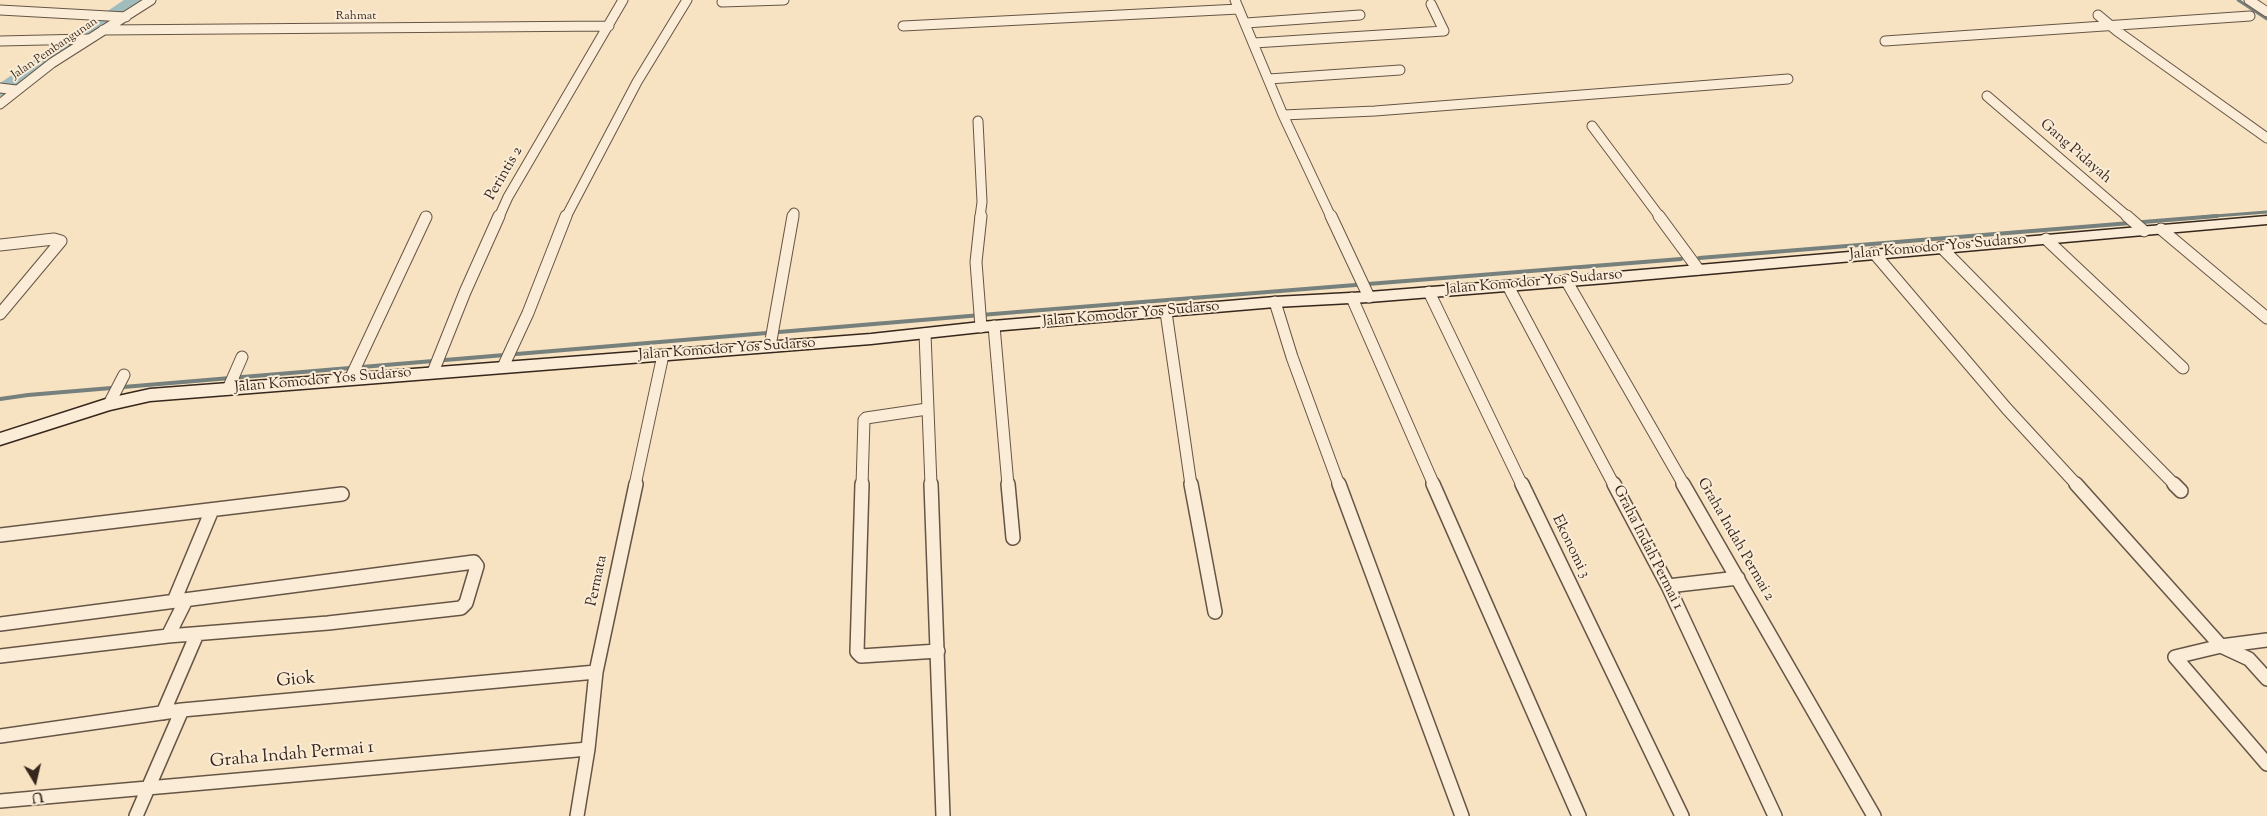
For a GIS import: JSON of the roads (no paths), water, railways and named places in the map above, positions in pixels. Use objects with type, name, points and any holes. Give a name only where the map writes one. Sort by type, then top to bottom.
[{"type":"street","name":"Jalan Pembangunan","points":[[0,104],[8,89],[151,0]]},
{"type":"street","name":"Perintis 2","points":[[435,368],[480,258],[508,197],[623,0]]},
{"type":"street","points":[[505,363],[528,313],[560,229],[580,186],[636,82],[687,0]]},
{"type":"street","points":[[723,0],[722,2],[784,0]]},
{"type":"street","points":[[2249,0],[2267,12]]},
{"type":"street","points":[[903,26],[1237,4],[1284,115],[1368,294]]},
{"type":"street","points":[[1254,43],[1444,31],[1431,4]]},
{"type":"street","points":[[0,10],[121,17]]},
{"type":"street","points":[[1246,23],[1360,15]]},
{"type":"street","points":[[2098,15],[2267,138]]},
{"type":"street","points":[[1885,41],[2250,16]]},
{"type":"street","name":"Rahmat","points":[[104,30],[609,26]]},
{"type":"street","points":[[0,41],[91,39]]},
{"type":"street","points":[[1269,79],[1400,70]]},
{"type":"street","points":[[1284,115],[1375,111],[1788,79]]},
{"type":"street","name":"Gang Pidayah","points":[[1988,96],[2141,228]]},
{"type":"street","points":[[978,121],[982,202],[976,262],[980,306],[985,324],[1013,538]]},
{"type":"street","points":[[1592,126],[1698,269]]},
{"type":"street","points":[[770,342],[794,213]]},
{"type":"street","points":[[352,375],[426,217]]},
{"type":"street","name":"Jalan Komodor Yos Sudarso","points":[[0,439],[112,399],[229,386],[505,363],[663,355],[770,342],[925,334],[985,324],[1352,298],[1368,294],[1508,286],[2046,239],[2141,228],[2161,229],[2267,220]]},
{"type":"street","points":[[2161,229],[2267,318]]},
{"type":"street","points":[[2046,239],[2183,368]]},
{"type":"street","points":[[0,245],[61,240],[0,314]]},
{"type":"street","points":[[1941,247],[2181,491]]},
{"type":"street","points":[[1874,253],[2007,409],[2141,555],[2221,646],[2249,659],[2267,679]]},
{"type":"street","name":"Graha Indah Permai 2","points":[[1566,280],[1874,816]]},
{"type":"street","name":"Graha Indah Permai 1","points":[[1508,286],[1668,586],[1775,816]]},
{"type":"street","name":"Ekonomi 3","points":[[1429,292],[1682,816]]},
{"type":"street","points":[[1352,298],[1579,816]]},
{"type":"street","points":[[1275,302],[1292,357],[1462,816]]},
{"type":"street","points":[[1166,312],[1172,363],[1196,510],[1215,612]]},
{"type":"street","points":[[925,334],[943,816]]},
{"type":"street","name":"Permata","points":[[577,816],[588,749],[596,672],[663,355]]},
{"type":"street","points":[[229,386],[242,357]]},
{"type":"street","points":[[112,399],[122,378]]},
{"type":"street","points":[[927,409],[866,418],[864,420],[858,652],[861,656],[938,651]]},
{"type":"street","points":[[0,535],[342,494]]},
{"type":"street","points":[[168,636],[212,510]]},
{"type":"street","points":[[0,624],[464,563],[474,562],[477,566],[466,603],[461,608],[328,623],[168,636],[0,656]]},
{"type":"street","points":[[1668,586],[1738,578]]},
{"type":"street","points":[[164,713],[197,634]]},
{"type":"street","points":[[2267,640],[2221,646],[2175,657],[2267,764]]},
{"type":"street","name":"Giok","points":[[0,736],[182,710],[596,672]]},
{"type":"street","points":[[136,816],[182,710]]},
{"type":"street","name":"Graha Indah Permai 1","points":[[0,801],[588,749]]},
{"type":"waterway","points":[[0,91],[134,0]]},
{"type":"waterway","points":[[2238,0],[2267,19]]},
{"type":"waterway","points":[[2202,217],[2267,212]]},
{"type":"waterway","points":[[1699,258],[2217,216]]},
{"type":"waterway","points":[[0,399],[28,395],[1017,312],[1681,259]]}]
